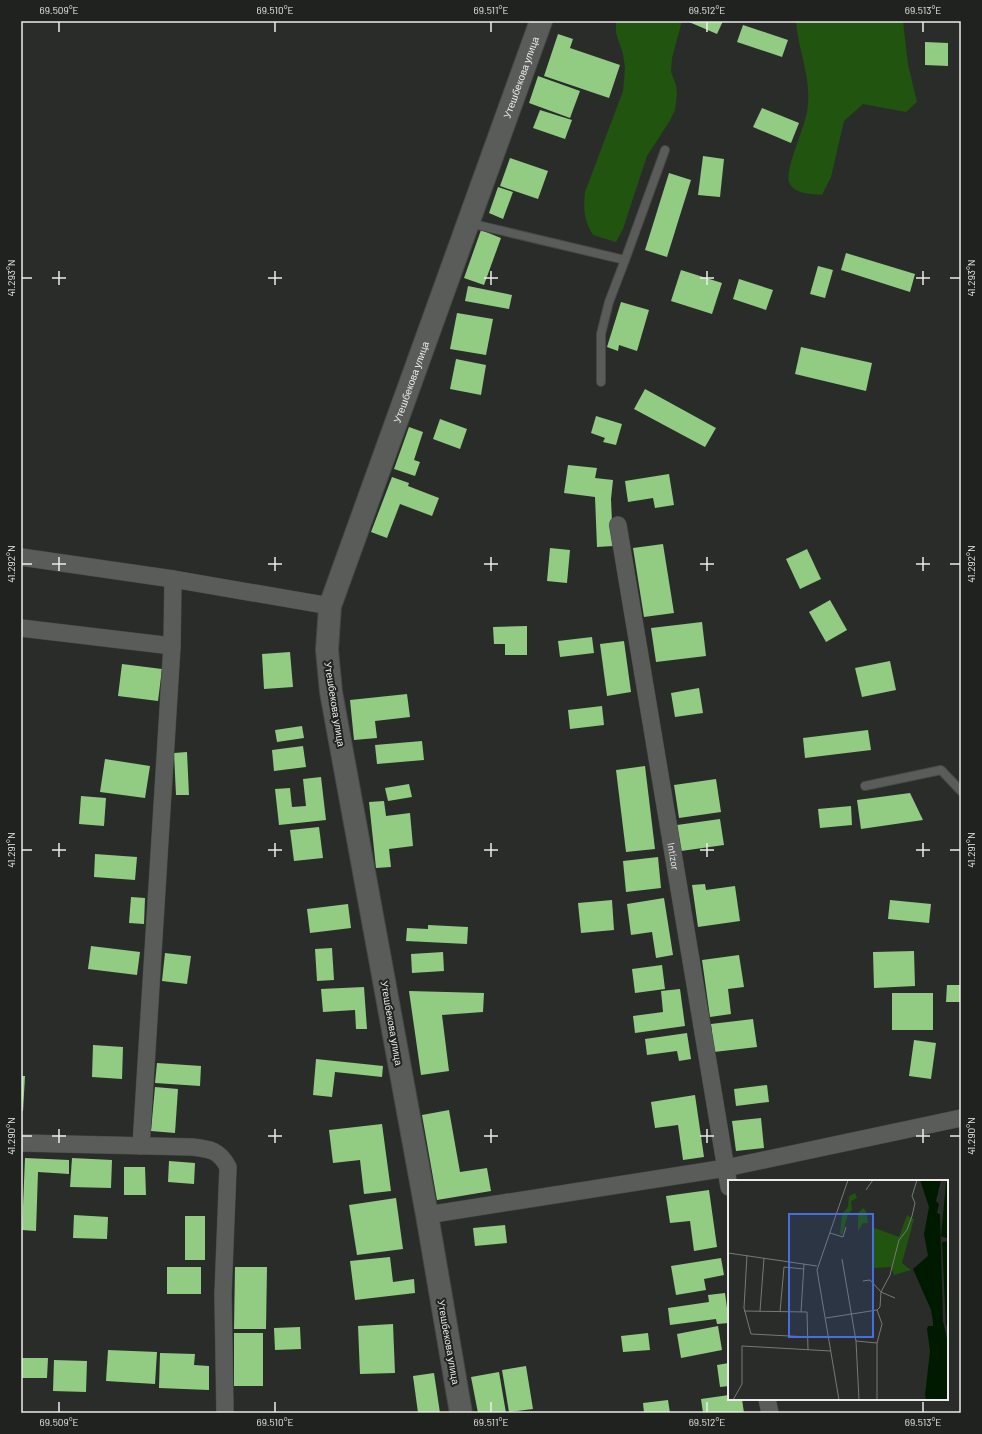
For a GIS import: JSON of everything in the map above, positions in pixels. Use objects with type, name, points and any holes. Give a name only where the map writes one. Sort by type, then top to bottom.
[{"type":"main road","name":"Утешбекова улица","points":[[461,1413],[427,1215],[331,692],[327,650],[330,606],[541,21]]},
{"type":"street","name":"Intizor","points":[[618,525],[728,1181]]},
{"type":"street","points":[[21,557],[173,579],[330,606]]},
{"type":"street","points":[[142,1146],[172,646],[173,579]]},
{"type":"street","points":[[21,628],[172,646]]},
{"type":"street","points":[[427,1215],[726,1168],[961,1118]]},
{"type":"street","points":[[21,1143],[192,1147],[210,1149],[223,1157],[228,1167],[223,1294],[225,1413]]},
{"type":"street","points":[[767,1400],[770,1413]]},
{"type":"lane","points":[[602,382],[602,334],[609,302],[664,150]]},
{"type":"lane","points":[[469,223],[625,260]]},
{"type":"lane","points":[[865,786],[941,770],[961,791]]},
{"type":"green space","points":[[616,21],[682,21],[672,58],[671,72],[676,85],[677,94],[675,110],[647,156],[623,229],[616,242],[593,235],[586,219],[584,204],[585,192],[623,91],[625,68],[623,54],[616,33]]},
{"type":"green space","points":[[796,21],[903,21],[908,64],[917,102],[906,112],[863,104],[844,121],[831,177],[822,195],[808,194],[799,191],[794,189],[789,182],[792,159],[807,112],[808,100],[807,77],[799,44]]},
{"type":"building","points":[[723,21],[717,34],[689,22]]},
{"type":"building","points":[[743,25],[788,40],[782,57],[737,42]]},
{"type":"building","points":[[558,34],[573,39],[570,48],[620,65],[609,98],[544,76]]},
{"type":"building","points":[[925,42],[948,43],[948,66],[925,65]]},
{"type":"building","points":[[538,76],[580,91],[570,118],[529,103]]},
{"type":"building","points":[[762,108],[799,123],[791,143],[753,127]]},
{"type":"building","points":[[540,110],[572,120],[565,139],[533,128]]},
{"type":"building","points":[[703,156],[724,159],[720,197],[698,195]]},
{"type":"building","points":[[510,158],[548,171],[538,199],[500,186]]},
{"type":"building","points":[[669,173],[691,180],[667,257],[645,250]]},
{"type":"building","points":[[498,187],[513,192],[503,219],[489,213]]},
{"type":"building","points":[[481,230],[501,238],[484,285],[464,278]]},
{"type":"building","points":[[846,253],[915,274],[910,292],[841,270]]},
{"type":"building","points":[[818,266],[833,270],[825,298],[810,294]]},
{"type":"building","points":[[681,270],[722,283],[712,314],[671,301]]},
{"type":"building","points":[[739,279],[773,290],[766,310],[733,299]]},
{"type":"building","points":[[468,286],[512,295],[509,309],[465,301]]},
{"type":"building","points":[[621,302],[649,310],[637,351],[619,345],[618,351],[607,347]]},
{"type":"building","points":[[457,313],[493,319],[486,355],[450,349]]},
{"type":"building","points":[[801,347],[872,363],[866,391],[795,374]]},
{"type":"building","points":[[456,359],[486,365],[481,395],[450,389]]},
{"type":"building","points":[[645,389],[716,428],[705,447],[634,409]]},
{"type":"building","points":[[596,416],[622,424],[616,445],[603,442],[605,438],[591,433]]},
{"type":"building","points":[[440,419],[467,429],[460,449],[433,439]]},
{"type":"building","points":[[409,427],[423,432],[414,460],[420,462],[415,476],[394,469]]},
{"type":"building","points":[[568,465],[597,468],[595,478],[613,480],[611,499],[613,546],[597,547],[595,497],[564,493]]},
{"type":"building","points":[[669,474],[674,505],[655,508],[653,498],[628,502],[625,481]]},
{"type":"building","points":[[392,477],[409,483],[408,486],[439,498],[432,516],[400,504],[387,538],[371,532]]},
{"type":"building","points":[[663,544],[674,613],[644,617],[633,548]]},
{"type":"building","points":[[550,548],[570,550],[567,583],[547,581]]},
{"type":"building","points":[[807,549],[821,579],[800,589],[786,559]]},
{"type":"building","points":[[830,600],[847,630],[826,642],[809,612]]},
{"type":"building","points":[[702,622],[706,656],[656,662],[651,628]]},
{"type":"building","points":[[527,626],[527,655],[505,655],[505,644],[494,644],[493,627]]},
{"type":"building","points":[[592,637],[594,653],[560,657],[558,641]]},
{"type":"building","points":[[624,641],[631,692],[607,696],[600,644]]},
{"type":"building","points":[[290,652],[293,687],[264,689],[262,654]]},
{"type":"building","points":[[890,661],[896,690],[862,697],[855,668]]},
{"type":"building","points":[[122,664],[162,669],[158,701],[118,696]]},
{"type":"building","points":[[699,688],[703,713],[675,717],[671,693]]},
{"type":"building","points":[[407,694],[410,717],[375,721],[377,738],[354,740],[350,700]]},
{"type":"building","points":[[602,706],[604,725],[570,729],[568,710]]},
{"type":"building","points":[[302,726],[304,738],[277,742],[275,730]]},
{"type":"building","points":[[868,730],[871,750],[805,758],[803,738]]},
{"type":"building","points":[[422,741],[424,760],[377,764],[375,745]]},
{"type":"building","points":[[303,746],[306,767],[274,771],[272,750]]},
{"type":"building","points":[[187,752],[189,795],[176,795],[174,753]]},
{"type":"building","points":[[105,759],[150,766],[145,798],[100,792]]},
{"type":"building","points":[[645,766],[655,849],[626,852],[616,770]]},
{"type":"building","points":[[321,777],[326,820],[279,825],[275,789],[290,788],[292,807],[306,806],[303,779]]},
{"type":"building","points":[[716,779],[721,812],[679,818],[674,785]]},
{"type":"building","points":[[409,784],[412,797],[388,801],[385,788]]},
{"type":"building","points":[[910,793],[923,820],[861,829],[857,800]]},
{"type":"building","points":[[81,796],[106,798],[104,826],[79,824]]},
{"type":"building","points":[[384,801],[386,816],[410,813],[413,846],[389,849],[391,867],[376,868],[369,802]]},
{"type":"building","points":[[851,806],[852,825],[820,828],[818,809]]},
{"type":"building","points":[[720,819],[724,845],[681,851],[677,825]]},
{"type":"building","points":[[319,827],[323,858],[294,861],[290,830]]},
{"type":"building","points":[[95,854],[137,857],[135,880],[94,877]]},
{"type":"building","points":[[658,857],[661,888],[626,892],[623,861]]},
{"type":"building","points":[[705,884],[706,890],[735,886],[740,921],[698,927],[692,885]]},
{"type":"building","points":[[131,897],[145,898],[144,924],[129,923]]},
{"type":"building","points":[[664,898],[673,955],[656,958],[652,932],[631,935],[627,904]]},
{"type":"building","points":[[612,900],[614,930],[581,933],[578,903]]},
{"type":"building","points":[[890,900],[931,904],[929,923],[888,919]]},
{"type":"building","points":[[348,904],[351,928],[310,933],[307,909]]},
{"type":"building","points":[[428,925],[468,927],[467,944],[406,941],[407,928],[428,929]]},
{"type":"building","points":[[91,946],[140,952],[137,975],[88,969]]},
{"type":"building","points":[[332,948],[334,980],[317,981],[315,949]]},
{"type":"building","points":[[914,951],[915,986],[874,988],[873,952]]},
{"type":"building","points":[[443,952],[444,971],[412,973],[411,954]]},
{"type":"building","points":[[165,953],[191,956],[187,984],[162,981]]},
{"type":"building","points":[[739,955],[744,987],[728,989],[731,1014],[710,1017],[702,960]]},
{"type":"building","points":[[662,965],[665,989],[635,993],[632,969]]},
{"type":"building","points":[[947,985],[961,985],[961,1002],[946,1002]]},
{"type":"building","points":[[364,987],[367,1029],[356,1029],[355,1010],[323,1012],[321,989]]},
{"type":"building","points":[[680,989],[685,1026],[635,1033],[633,1016],[663,1012],[661,991]]},
{"type":"building","points":[[409,991],[484,993],[483,1012],[442,1015],[449,1071],[421,1075]]},
{"type":"building","points":[[892,993],[933,993],[933,1030],[892,1030]]},
{"type":"building","points":[[753,1019],[757,1047],[714,1052],[711,1024]]},
{"type":"building","points":[[687,1033],[691,1059],[679,1061],[677,1051],[647,1055],[645,1039]]},
{"type":"building","points":[[914,1040],[936,1043],[931,1079],[909,1076]]},
{"type":"building","points":[[93,1045],[123,1047],[122,1079],[92,1077]]},
{"type":"building","points":[[316,1059],[383,1066],[382,1077],[335,1072],[332,1097],[313,1095]]},
{"type":"building","points":[[157,1063],[201,1066],[200,1086],[155,1083]]},
{"type":"building","points":[[21,1076],[25,1076],[23,1111],[21,1111]]},
{"type":"building","points":[[767,1085],[769,1102],[736,1106],[734,1089]]},
{"type":"building","points":[[155,1087],[178,1089],[175,1133],[151,1131]]},
{"type":"building","points":[[695,1095],[704,1157],[683,1160],[678,1125],[655,1128],[651,1102]]},
{"type":"building","points":[[449,1110],[460,1172],[487,1168],[491,1191],[437,1200],[422,1115]]},
{"type":"building","points":[[761,1118],[764,1148],[736,1151],[732,1121]]},
{"type":"building","points":[[382,1124],[391,1191],[364,1194],[360,1160],[333,1163],[329,1130]]},
{"type":"building","points":[[25,1158],[69,1160],[69,1174],[38,1172],[36,1231],[22,1230]]},
{"type":"building","points":[[72,1158],[112,1160],[111,1188],[70,1187]]},
{"type":"building","points":[[169,1161],[195,1163],[194,1184],[168,1182]]},
{"type":"building","points":[[124,1167],[145,1167],[146,1195],[124,1195]]},
{"type":"building","points":[[709,1190],[717,1247],[694,1251],[690,1221],[670,1223],[666,1196]]},
{"type":"building","points":[[396,1198],[403,1249],[357,1255],[349,1205]]},
{"type":"building","points":[[74,1215],[108,1217],[107,1239],[73,1238]]},
{"type":"building","points":[[185,1216],[205,1216],[205,1260],[185,1260]]},
{"type":"building","points":[[505,1225],[507,1243],[475,1246],[473,1228]]},
{"type":"building","points":[[390,1257],[393,1282],[414,1279],[415,1293],[355,1300],[350,1261]]},
{"type":"building","points":[[721,1258],[724,1275],[704,1279],[706,1290],[676,1295],[671,1266]]},
{"type":"building","points":[[167,1267],[201,1267],[201,1294],[167,1294]]},
{"type":"building","points":[[235,1267],[267,1267],[266,1329],[234,1329]]},
{"type":"building","points":[[725,1293],[728,1323],[717,1324],[716,1319],[670,1325],[668,1308],[709,1302],[708,1295]]},
{"type":"building","points":[[393,1324],[395,1373],[360,1374],[358,1326]]},
{"type":"building","points":[[718,1326],[722,1350],[681,1358],[677,1334]]},
{"type":"building","points":[[300,1327],[301,1349],[275,1350],[274,1328]]},
{"type":"building","points":[[234,1333],[263,1333],[263,1386],[234,1386]]},
{"type":"building","points":[[648,1333],[650,1350],[623,1352],[621,1336]]},
{"type":"building","points":[[108,1350],[157,1352],[155,1384],[106,1381]]},
{"type":"building","points":[[160,1353],[195,1354],[194,1365],[209,1366],[209,1390],[159,1388]]},
{"type":"building","points":[[21,1358],[48,1358],[47,1378],[21,1378]]},
{"type":"building","points":[[54,1360],[87,1361],[86,1392],[53,1391]]},
{"type":"building","points":[[728,1363],[728,1386],[720,1387],[717,1365]]},
{"type":"building","points":[[526,1366],[533,1409],[509,1412],[502,1370]]},
{"type":"building","points":[[499,1372],[506,1413],[478,1413],[471,1377]]},
{"type":"building","points":[[434,1373],[440,1413],[418,1413],[413,1376]]},
{"type":"building","points":[[728,1395],[728,1400],[742,1400],[744,1413],[703,1413],[701,1399]]},
{"type":"building","points":[[668,1400],[670,1413],[644,1413],[643,1403]]}]
